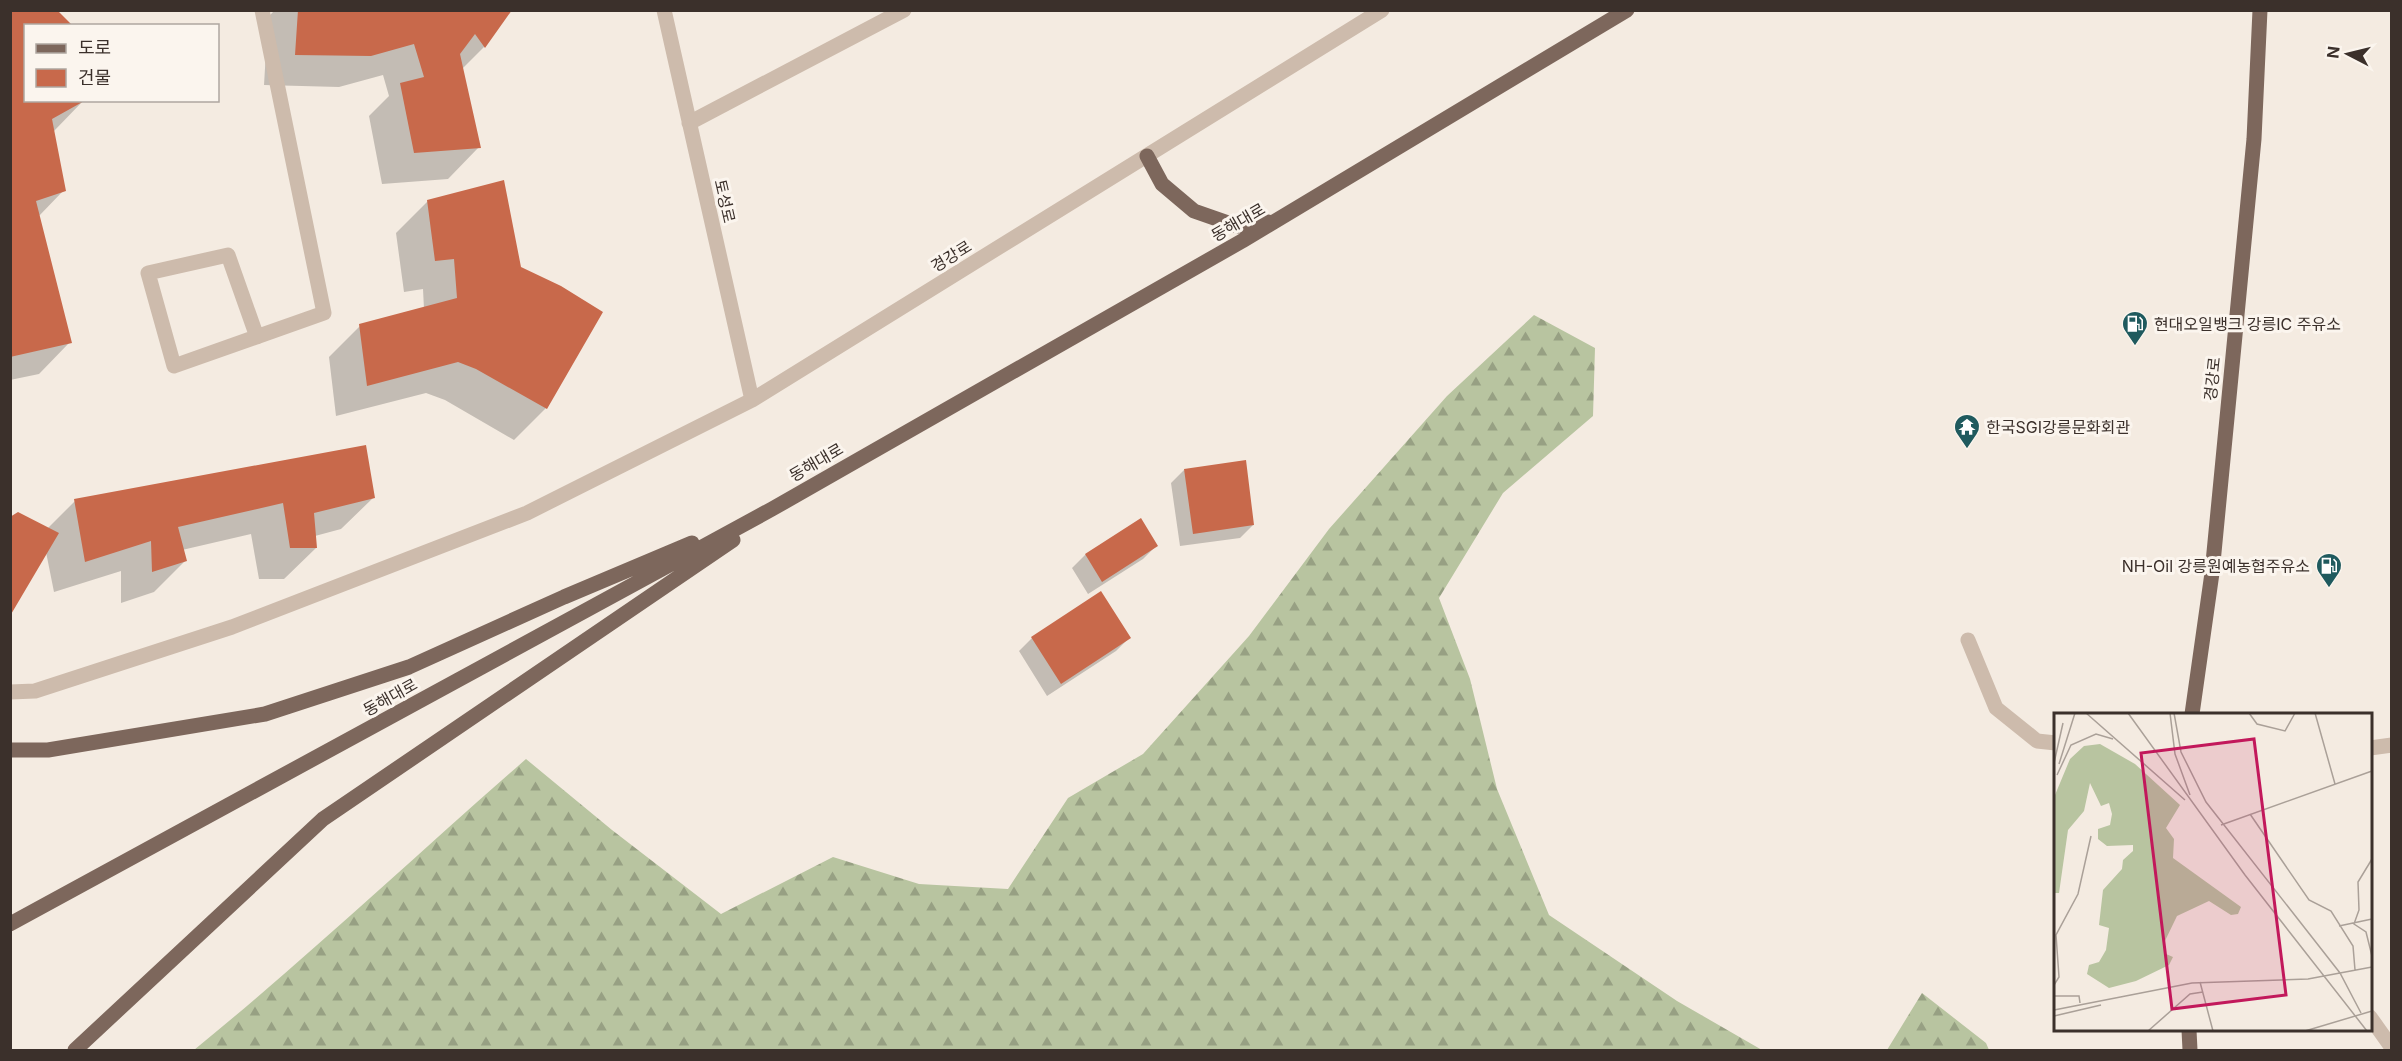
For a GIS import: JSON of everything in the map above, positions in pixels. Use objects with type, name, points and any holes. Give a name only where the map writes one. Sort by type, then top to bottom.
[{"type":"main road","name":"동해대로","points":[[10,924],[772,509],[1274,222],[1627,10]]},
{"type":"main road","name":"경강로","points":[[2192,713],[2212,573],[2249,186],[2260,10]]},
{"type":"main road","points":[[1147,156],[1162,184],[1194,211],[1238,226],[1274,222]]},
{"type":"main road","points":[[75,1050],[323,819],[827,476]]},
{"type":"main road","points":[[10,750],[48,750],[265,714],[409,667],[564,597],[772,509]]},
{"type":"main road","points":[[2189,1031],[2190,1050]]},
{"type":"street","points":[[257,337],[228,255],[148,273],[174,366],[257,337],[324,313],[262,10]]},
{"type":"street","name":"토성로","points":[[664,10],[752,400]]},
{"type":"street","points":[[689,123],[904,10]]},
{"type":"street","name":"경강로","points":[[10,692],[35,691],[232,627],[527,513],[752,400],[1383,10]]},
{"type":"street","points":[[1968,640],[1996,708],[2037,741],[2054,743]]},
{"type":"street","points":[[2372,748],[2391,745]]},
{"type":"street","points":[[2372,1020],[2391,1048]]},
{"type":"green space","points":[[1534,315],[1595,348],[1593,416],[1503,493],[1439,598],[1470,679],[1497,789],[1549,915],[1677,1001],[1762,1050],[194,1050],[320,943],[526,759],[612,830],[721,914],[833,857],[919,884],[1008,889],[1068,798],[1143,754],[1249,636],[1329,529],[1447,396]]},
{"type":"green space","points":[[1922,993],[1986,1043],[1989,1050],[1887,1050]]},
{"type":"building","points":[[13,10],[57,10],[71,24],[24,24],[24,102],[82,102],[52,119],[66,191],[36,201],[72,343],[10,357],[10,14]]},
{"type":"building","points":[[298,10],[512,10],[485,48],[475,34],[460,54],[481,148],[414,153],[400,83],[424,77],[414,44],[371,56],[295,55]]},
{"type":"building","points":[[504,180],[521,267],[561,286],[603,312],[547,409],[476,369],[458,362],[367,386],[359,324],[457,298],[454,259],[435,261],[427,200]]},
{"type":"building","points":[[366,445],[375,498],[314,513],[317,548],[290,548],[283,503],[178,527],[187,561],[152,572],[151,541],[85,562],[74,499]]},
{"type":"building","points":[[1246,460],[1254,525],[1193,534],[1184,469]]},
{"type":"building","points":[[18,512],[59,533],[10,616],[10,517]]},
{"type":"building","points":[[1141,518],[1158,546],[1102,582],[1085,554]]},
{"type":"building","points":[[1101,591],[1131,638],[1061,684],[1031,637]]},
{"type":"place","name":"현대오일뱅크 강릉IC 주유소","points":[[2135,347]]},
{"type":"place","name":"한국SGI강릉문화회관","points":[[1967,450]]},
{"type":"place","name":"NH-Oil 강릉원예농협주유소","points":[[2329,589]]}]
